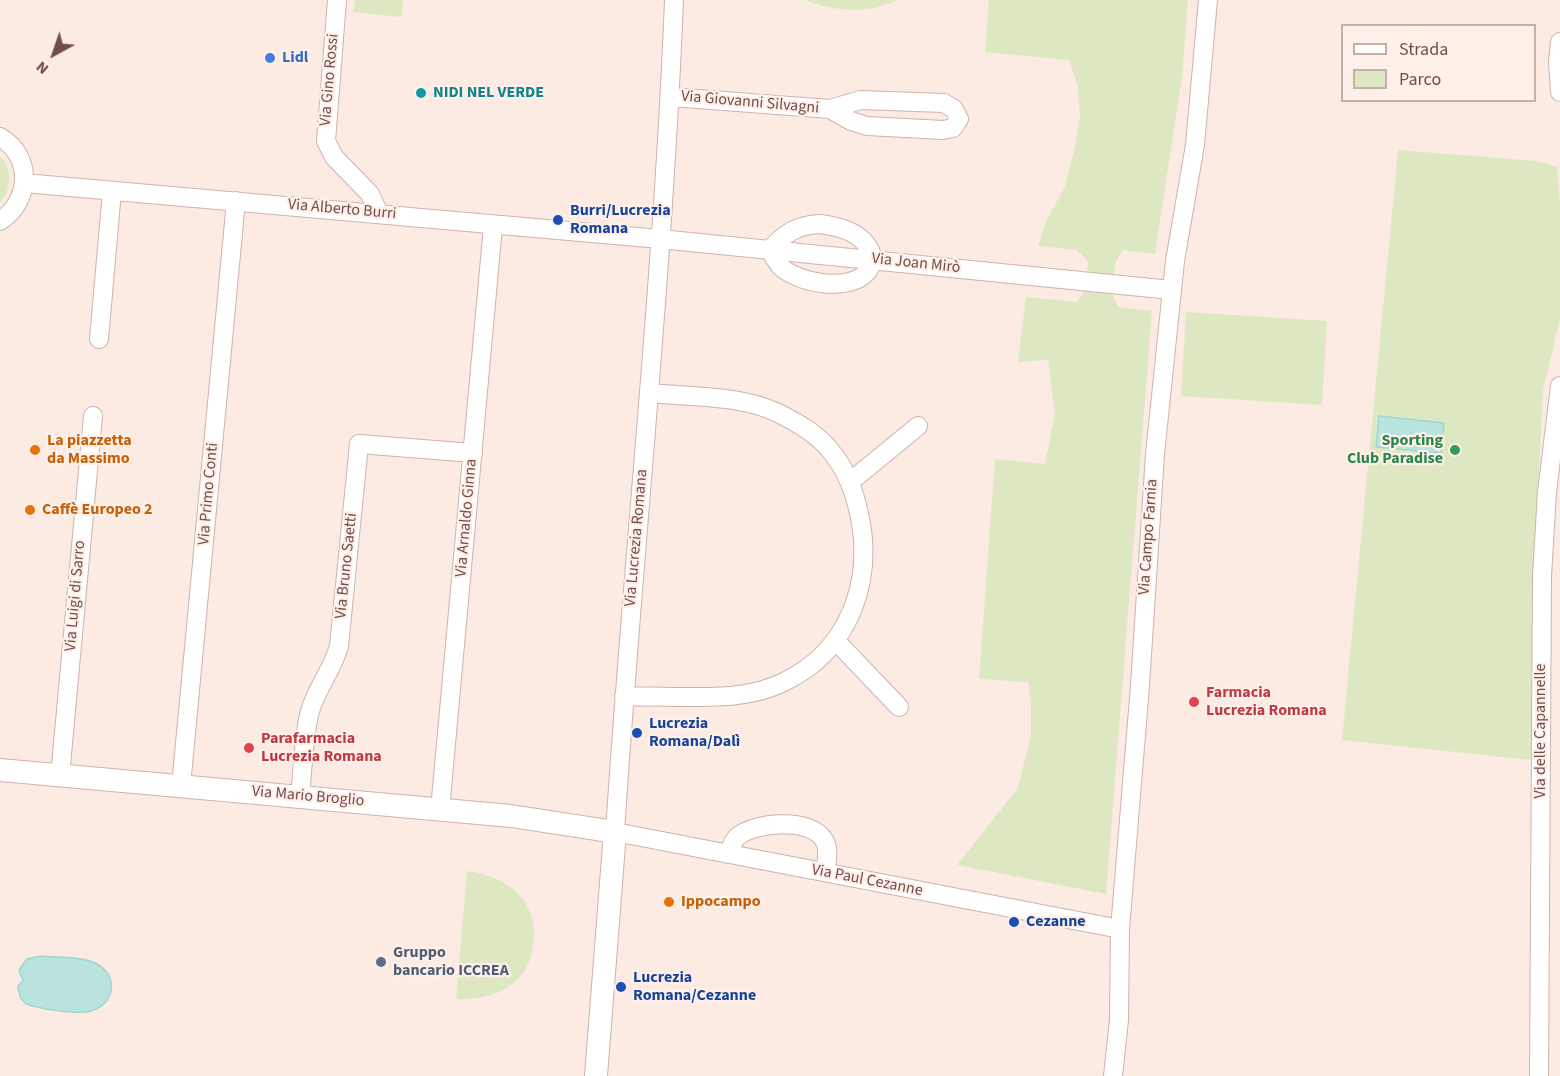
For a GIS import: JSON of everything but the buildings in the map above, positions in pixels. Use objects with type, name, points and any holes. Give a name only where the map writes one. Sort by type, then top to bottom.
[{"type":"street","name":"Via Gino Rossi","points":[[337,0],[326,141],[334,157],[369,194],[380,214]]},
{"type":"street","name":"Via Lucrezia Romana","points":[[596,1076],[671,97],[674,0]]},
{"type":"street","name":"Via Campo Farnia","points":[[1113,1076],[1119,1020],[1120,929],[1140,686],[1155,454],[1172,290],[1195,145],[1208,0]]},
{"type":"street","points":[[1560,42],[1558,62],[1560,92]]},
{"type":"street","name":"Via Giovanni Silvagni","points":[[671,97],[830,109],[861,100],[944,103],[954,109],[959,119],[953,128],[943,130],[876,127],[859,125],[830,109]]},
{"type":"street","points":[[0,137],[21,159],[24,175],[23,191],[17,205],[0,221]]},
{"type":"street","name":"Via Alberto Burri","points":[[24,183],[660,239]]},
{"type":"street","points":[[99,339],[112,191]]},
{"type":"street","name":"Via Primo Conti","points":[[181,786],[236,201]]},
{"type":"street","points":[[806,225],[820,225],[848,231],[861,238],[870,248],[873,260],[867,273],[857,279],[823,284],[792,275],[778,263],[770,250],[785,234],[794,229],[806,225]]},
{"type":"street","name":"Via Arnaldo Ginna","points":[[440,810],[493,226]]},
{"type":"street","name":"Via Joan Mirò","points":[[660,239],[1172,290]]},
{"type":"street","name":"Via delle Capannelle","points":[[1539,1076],[1542,576],[1548,484],[1560,387]]},
{"type":"street","points":[[624,696],[719,698],[757,692],[799,674],[821,656],[844,627],[857,599],[864,566],[862,529],[850,482],[839,461],[824,443],[797,423],[769,409],[745,402],[648,393]]},
{"type":"street","name":"Via Luigi di Sarro","points":[[60,776],[93,416]]},
{"type":"street","points":[[850,482],[918,426]]},
{"type":"street","name":"Via Bruno Saetti","points":[[300,796],[310,710],[332,667],[339,646],[359,444],[473,453]]},
{"type":"street","points":[[835,640],[899,707]]},
{"type":"street","name":"Via Mario Broglio","points":[[0,770],[530,818],[615,832]]},
{"type":"street","points":[[729,854],[733,842],[746,832],[772,824],[797,826],[816,832],[824,840],[827,849],[826,872]]},
{"type":"street","name":"Via Paul Cezanne","points":[[615,832],[1120,929]]},
{"type":"green space","points":[[355,0],[403,0],[401,17],[353,12]]},
{"type":"green space","points":[[805,0],[897,0],[875,8],[851,10],[828,7]]},
{"type":"green space","points":[[989,0],[1188,0],[1182,77],[1155,254],[1123,250],[1115,263],[1112,294],[1118,307],[1152,311],[1106,894],[957,865],[1018,788],[1031,735],[1031,701],[1028,682],[979,679],[995,459],[1045,464],[1055,414],[1048,360],[1018,362],[1026,297],[1077,302],[1086,290],[1088,262],[1077,250],[1038,246],[1047,220],[1065,186],[1076,142],[1080,115],[1078,87],[1069,60],[985,52]]},
{"type":"green space","name":"Sporting Club Paradise","points":[[1398,150],[1536,161],[1557,167],[1560,203],[1560,319],[1543,391],[1537,508],[1531,760],[1342,740]]},
{"type":"green space","points":[[0,156],[9,173],[9,185],[0,203]]},
{"type":"green space","points":[[1186,312],[1327,321],[1322,405],[1181,396]]},
{"type":"green space","points":[[467,871],[498,880],[520,896],[533,921],[534,936],[528,964],[510,986],[488,996],[456,999]]},
{"type":"water","points":[[1379,416],[1444,423],[1441,453],[1376,447]]},
{"type":"water","points":[[40,956],[82,959],[95,963],[108,974],[111,981],[110,996],[99,1007],[85,1012],[68,1012],[26,1004],[20,997],[18,986],[23,981],[19,970],[27,959]]},
{"type":"place","name":"Lidl","points":[[270,58]]},
{"type":"place","name":"NIDI NEL VERDE","points":[[421,93]]},
{"type":"place","name":"Burri/Lucrezia Romana","points":[[558,220]]},
{"type":"place","name":"La piazzetta da Massimo","points":[[35,450]]},
{"type":"place","name":"Sporting Club Paradise","points":[[1455,450]]},
{"type":"place","name":"Caffè Europeo 2","points":[[30,510]]},
{"type":"place","name":"Farmacia Lucrezia Romana","points":[[1194,702]]},
{"type":"place","name":"Lucrezia Romana/Dalì","points":[[637,733]]},
{"type":"place","name":"Parafarmacia Lucrezia Romana","points":[[249,748]]},
{"type":"place","name":"Ippocampo","points":[[669,902]]},
{"type":"place","name":"Cezanne","points":[[1014,922]]},
{"type":"place","name":"Gruppo bancario ICCREA","points":[[381,962]]},
{"type":"place","name":"Lucrezia Romana/Cezanne","points":[[621,987]]}]
